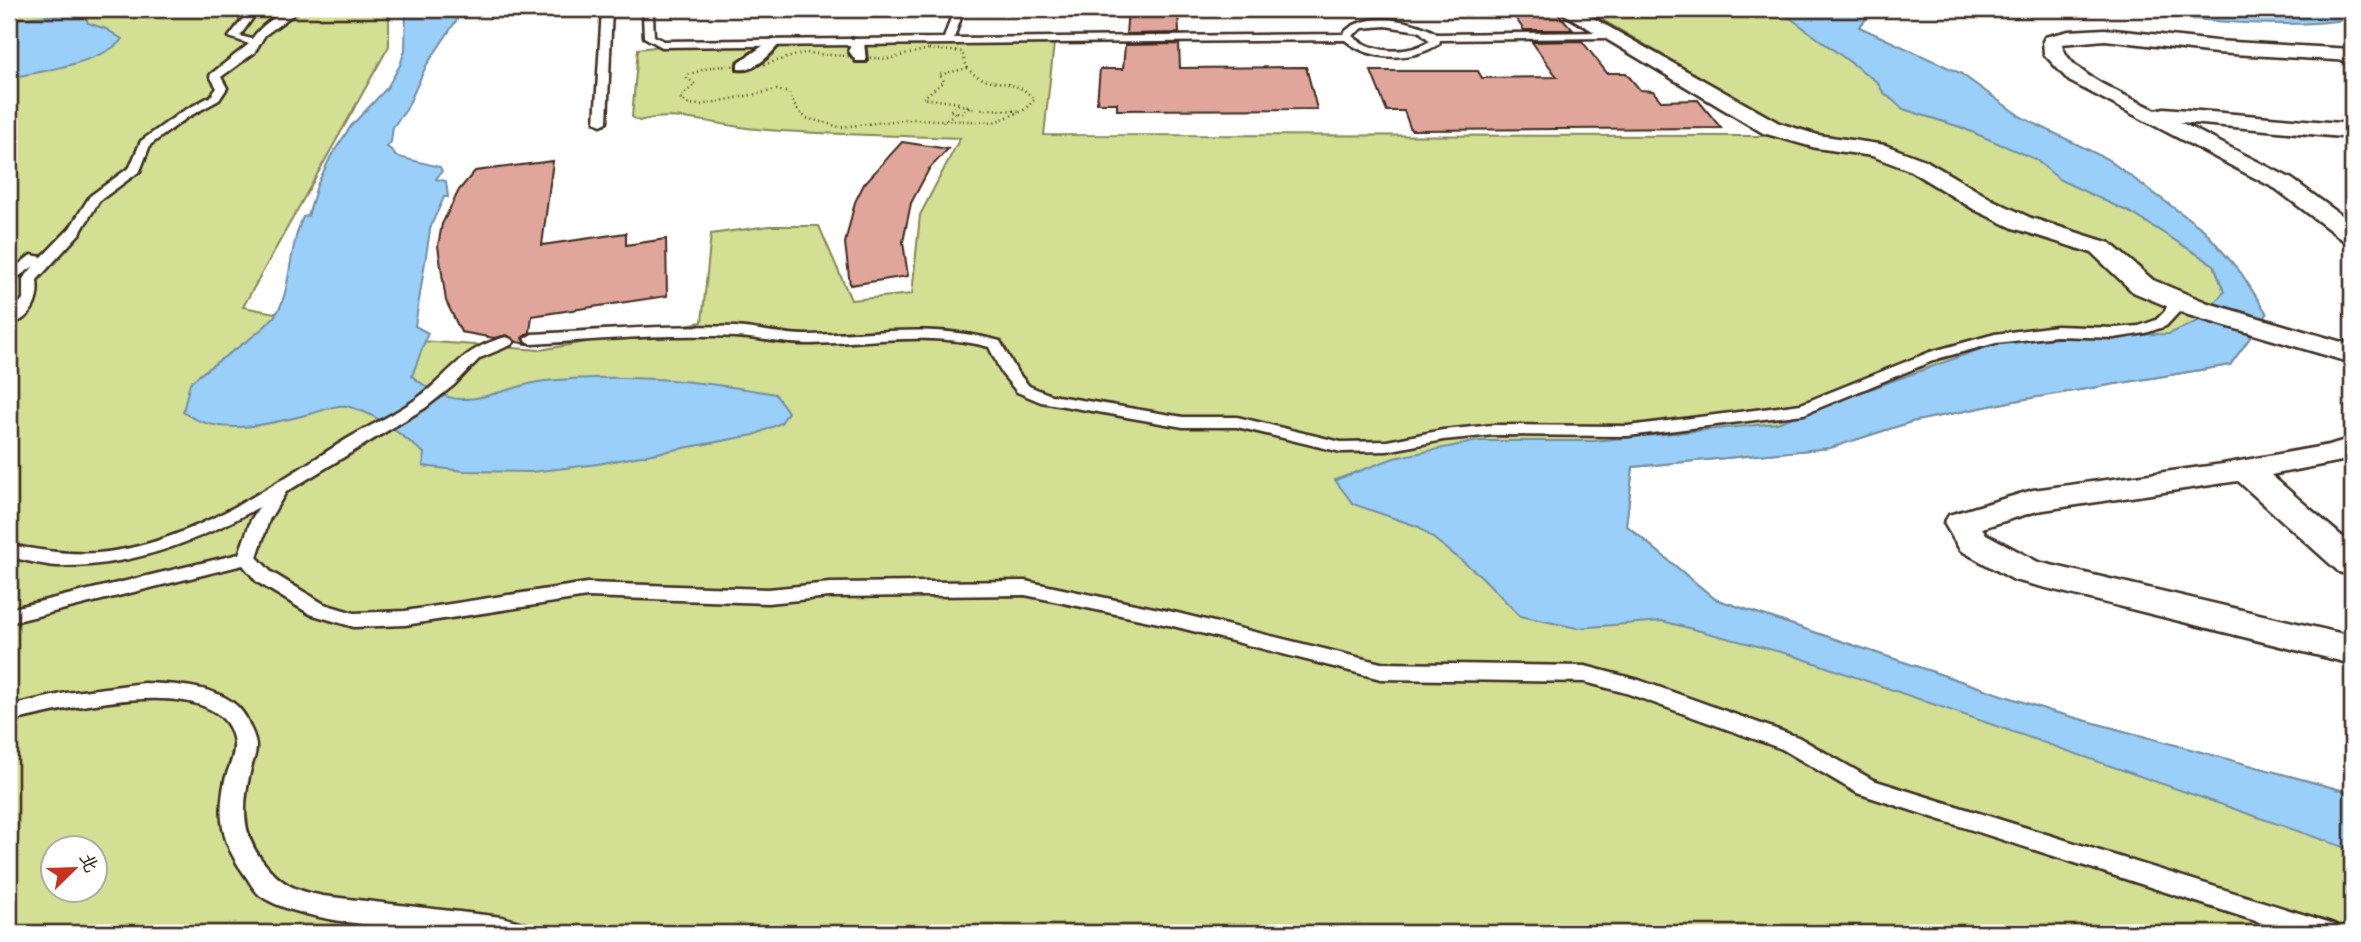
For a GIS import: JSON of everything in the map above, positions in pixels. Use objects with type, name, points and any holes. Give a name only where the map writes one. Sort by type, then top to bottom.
[{"type":"street","points":[[1565,9],[1772,128],[1816,141],[1877,150],[1917,165],[1984,205],[2022,223],[2101,248],[2143,286],[2187,304],[2352,354]]},
{"type":"street","points":[[2352,55],[2260,51],[2104,34],[2070,35],[2052,41],[2054,54],[2076,77],[2284,184],[2352,235]]},
{"type":"street","points":[[857,42],[856,51],[861,58]]},
{"type":"street","points":[[743,66],[773,43]]},
{"type":"street","points":[[2147,113],[2352,131]]},
{"type":"street","points":[[2352,448],[2336,454],[2245,470],[2033,501],[1961,523],[1973,542],[2027,571],[2352,650]]},
{"type":"street","points":[[2245,470],[2352,564]]},
{"type":"lane","points":[[255,43],[234,37],[251,14],[262,9]]},
{"type":"lane","points":[[9,321],[26,311],[33,297],[30,279],[75,230],[94,199],[126,178],[136,168],[145,143],[215,97],[222,89],[215,76],[250,51],[272,24],[296,9]]},
{"type":"lane","points":[[601,122],[607,9]]},
{"type":"lane","points":[[652,9],[648,16],[649,37],[646,47],[656,50],[729,49]]},
{"type":"lane","points":[[948,41],[959,9]]},
{"type":"lane","points":[[1379,9],[1385,23]]},
{"type":"lane","points":[[1347,37],[1348,33],[1361,25],[1385,23],[1423,28],[1435,37],[1609,34]]},
{"type":"lane","points":[[970,33],[1036,32],[1056,40]]},
{"type":"lane","points":[[649,37],[662,44],[1347,37],[1361,47],[1398,52],[1430,47],[1435,42],[1435,37]]},
{"type":"lane","points":[[9,279],[31,260],[57,248]]},
{"type":"lane","points":[[532,339],[623,333],[738,332],[782,340],[886,334],[976,338],[995,344],[1010,374],[1023,389],[1047,399],[1183,422],[1237,422],[1341,447],[1387,446],[1494,429],[1628,431],[1804,409],[1935,355],[1995,340],[2056,331],[2114,333],[2141,330],[2161,323],[2172,312],[2187,304]]},
{"type":"lane","points":[[9,551],[22,555],[90,560],[144,550],[197,529],[279,489],[440,390],[472,355],[506,342]]},
{"type":"lane","points":[[247,558],[260,520],[279,489]]},
{"type":"lane","points":[[9,616],[247,558]]},
{"type":"lane","points":[[247,558],[264,577],[317,609],[354,620],[405,618],[587,590],[768,596],[830,590],[1025,588],[1173,619],[1381,671],[1585,674],[1631,686],[1790,743],[1865,787],[2328,933]]},
{"type":"lane","points":[[9,713],[112,691],[172,692],[211,699],[236,717],[245,744],[230,812],[238,849],[269,887],[309,906],[483,923],[520,933]]},
{"type":"path","points":[[929,49],[951,49],[962,52],[968,68],[980,77],[1009,83],[1031,93],[1034,100],[1023,111],[982,122],[914,119],[860,128],[828,127],[803,117],[796,111],[789,93],[775,89],[716,103],[680,102],[680,98],[694,87],[695,84],[687,78],[693,71],[743,66],[813,52],[861,58],[888,60],[929,49]]},
{"type":"path","points":[[958,105],[960,103],[923,98],[944,81],[939,75],[968,68]]},
{"type":"path","points":[[758,85],[761,91]]},
{"type":"path","points":[[968,108],[970,106],[958,105],[950,111],[962,113],[968,108],[1023,111]]},
{"type":"path","points":[[943,122],[957,112]]},
{"type":"green space","points":[[9,9],[389,9],[389,46],[243,307],[421,341],[540,350],[702,322],[711,234],[769,226],[819,226],[851,300],[912,294],[920,215],[960,138],[782,131],[667,117],[639,121],[632,117],[638,49],[663,46],[1054,43],[1044,135],[1764,136],[1794,132],[1584,9],[1875,9],[1859,27],[1960,73],[2021,117],[2107,159],[2204,230],[2241,273],[2267,314],[2230,365],[2014,401],[1911,422],[1830,448],[1633,467],[1626,525],[1715,599],[2050,711],[2352,793],[2352,933],[9,933]]},
{"type":"water","points":[[406,9],[464,9],[426,66],[406,110],[393,127],[391,142],[387,147],[395,156],[440,167],[442,171],[436,179],[446,181],[448,197],[444,197],[430,230],[415,326],[428,333],[412,376],[447,397],[460,399],[481,397],[545,381],[574,379],[660,379],[718,385],[775,394],[788,412],[781,423],[754,435],[598,464],[532,472],[464,471],[423,466],[424,453],[387,425],[367,413],[346,406],[282,421],[230,427],[213,425],[183,412],[190,383],[250,339],[278,311],[285,291],[298,228],[303,217],[308,216],[317,185],[331,156],[351,126],[387,88],[400,65],[405,50]]},
{"type":"water","points":[[1778,9],[1875,9],[1859,27],[1960,73],[2021,117],[2107,159],[2204,230],[2241,273],[2267,314],[2230,365],[2014,401],[1911,422],[1830,448],[1633,467],[1626,525],[1715,599],[2050,711],[2352,793],[2352,850],[1792,655],[1662,621],[1577,628],[1520,616],[1481,576],[1419,527],[1353,504],[1335,480],[1394,458],[1478,441],[1593,441],[1777,423],[1994,344],[2093,335],[2169,334],[2198,321],[2224,292],[2214,265],[2133,214],[2060,180],[2035,159],[1960,127],[1903,109],[1883,92],[1877,82]]},
{"type":"water","points":[[2099,9],[2352,9],[2352,19],[2321,23],[2258,24]]},
{"type":"water","points":[[84,13],[88,23],[106,29],[122,39],[114,47],[87,60],[9,78],[9,19]]},
{"type":"building","points":[[1128,9],[1178,9],[1179,33],[1126,34]]},
{"type":"building","points":[[1509,9],[1554,9],[1573,30],[1524,30]]},
{"type":"building","points":[[1582,41],[1607,73],[1626,73],[1640,90],[1653,91],[1661,101],[1698,100],[1721,128],[1411,130],[1404,111],[1387,111],[1371,71],[1478,71],[1482,78],[1557,77],[1532,42]]},
{"type":"building","points":[[1179,44],[1180,68],[1306,67],[1317,109],[1117,110],[1117,103],[1097,103],[1100,69],[1123,69],[1125,45]]},
{"type":"building","points":[[902,142],[948,149],[929,169],[911,203],[903,242],[908,276],[850,285],[845,243],[855,202],[864,184]]},
{"type":"building","points":[[553,161],[542,245],[626,233],[626,245],[666,239],[667,296],[532,316],[530,332],[522,338],[527,344],[517,342],[507,335],[494,338],[461,332],[446,301],[438,246],[442,224],[459,190],[475,171]]}]
